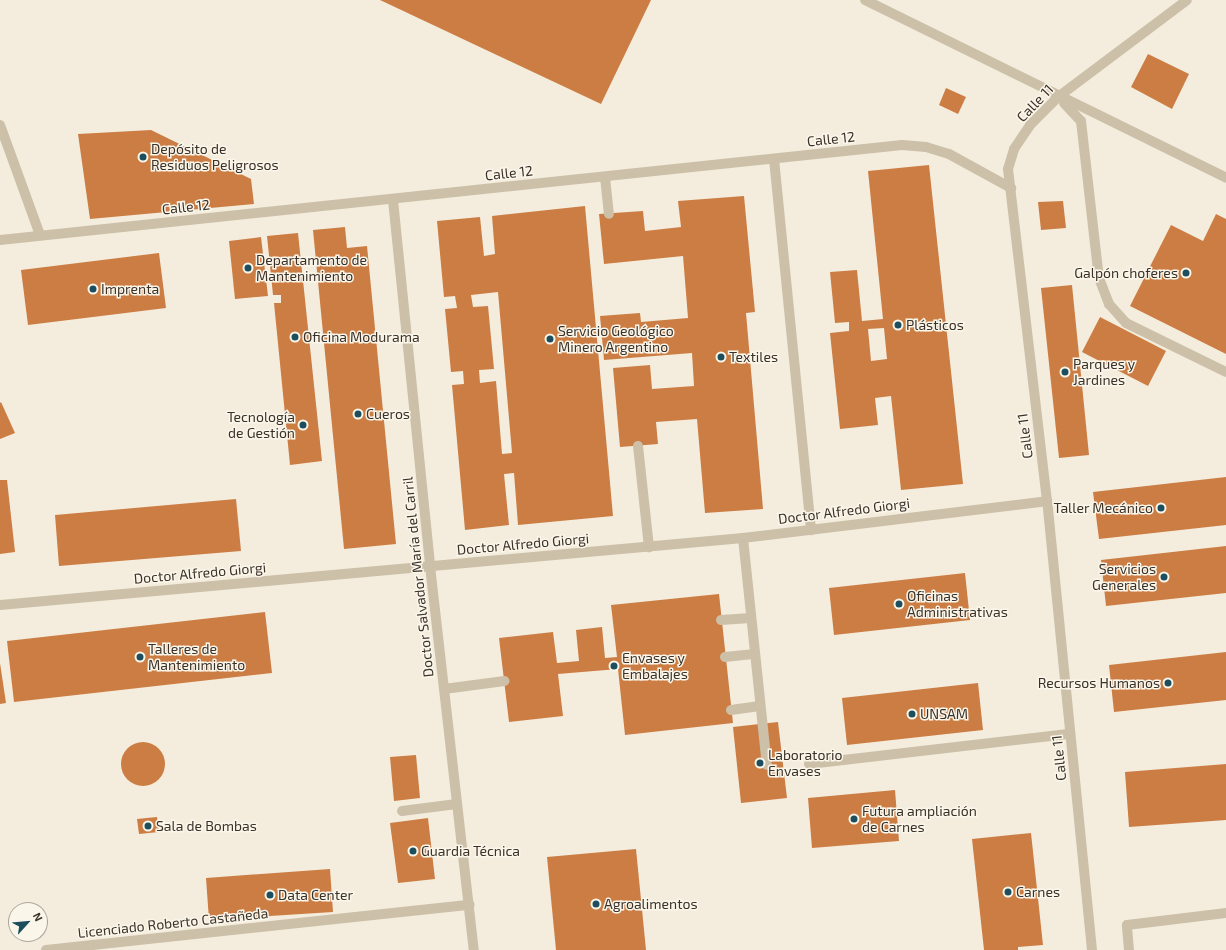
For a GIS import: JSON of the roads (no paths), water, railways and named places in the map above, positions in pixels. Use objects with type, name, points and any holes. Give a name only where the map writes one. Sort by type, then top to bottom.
[{"type":"lane","points":[[865,0],[1058,97],[1226,178]]},
{"type":"lane","name":"Calle 11","points":[[1092,950],[1046,501],[1008,169],[1014,149],[1030,125],[1058,97],[1187,0]]},
{"type":"lane","points":[[1058,97],[1081,121],[1099,278],[1109,304],[1126,323],[1226,372]]},
{"type":"lane","points":[[0,124],[40,235]]},
{"type":"lane","name":"Calle 12","points":[[0,240],[393,200],[902,145],[926,147],[949,154],[1010,188]]},
{"type":"lane","points":[[774,159],[811,530]]},
{"type":"lane","points":[[605,177],[609,214]]},
{"type":"lane","name":"Doctor Salvador María del Carril","points":[[393,200],[430,566],[474,950]]},
{"type":"lane","points":[[638,446],[649,546]]},
{"type":"lane","name":"Doctor Alfredo Giorgi","points":[[0,605],[743,538],[1046,501]]},
{"type":"lane","points":[[743,538],[767,765]]},
{"type":"lane","points":[[722,620],[751,618]]},
{"type":"lane","points":[[726,657],[755,654]]},
{"type":"lane","points":[[444,689],[504,681]]},
{"type":"lane","points":[[731,710],[760,706]]},
{"type":"lane","points":[[809,764],[1070,734]]},
{"type":"lane","points":[[402,811],[457,804]]},
{"type":"lane","name":"Licenciado Roberto Castañeda","points":[[46,950],[470,905]]},
{"type":"lane","points":[[1130,950],[1127,925],[1226,913]]},
{"type":"place","name":"Depósito de Residuos Peligrosos","points":[[143,157]]},
{"type":"place","name":"Departamento de Mantenimiento","points":[[248,268]]},
{"type":"place","name":"Galpón choferes","points":[[1186,273]]},
{"type":"place","name":"Imprenta","points":[[93,289]]},
{"type":"place","name":"Plásticos","points":[[898,325]]},
{"type":"place","name":"Oficina Modurama","points":[[295,337]]},
{"type":"place","name":"Servicio Geológico Minero Argentino","points":[[550,339]]},
{"type":"place","name":"Textiles","points":[[721,357]]},
{"type":"place","name":"Parques y Jardines","points":[[1065,372]]},
{"type":"place","name":"Cueros","points":[[358,414]]},
{"type":"place","name":"Tecnología de Gestión","points":[[303,425]]},
{"type":"place","name":"Taller Mecánico","points":[[1161,508]]},
{"type":"place","name":"Servicios Generales","points":[[1164,577]]},
{"type":"place","name":"Oficinas Administrativas","points":[[899,604]]},
{"type":"place","name":"Talleres de Mantenimiento","points":[[140,657]]},
{"type":"place","name":"Envases y Embalajes","points":[[614,666]]},
{"type":"place","name":"Recursos Humanos","points":[[1168,683]]},
{"type":"place","name":"UNSAM","points":[[912,714]]},
{"type":"place","name":"Laboratorio Envases","points":[[760,763]]},
{"type":"place","name":"Futura ampliación de Carnes","points":[[854,819]]},
{"type":"place","name":"Sala de Bombas","points":[[148,826]]},
{"type":"place","name":"Guardia Técnica","points":[[413,851]]},
{"type":"place","name":"Carnes","points":[[1008,892]]},
{"type":"place","name":"Data Center","points":[[270,895]]},
{"type":"place","name":"Agroalimentos","points":[[596,904]]}]
